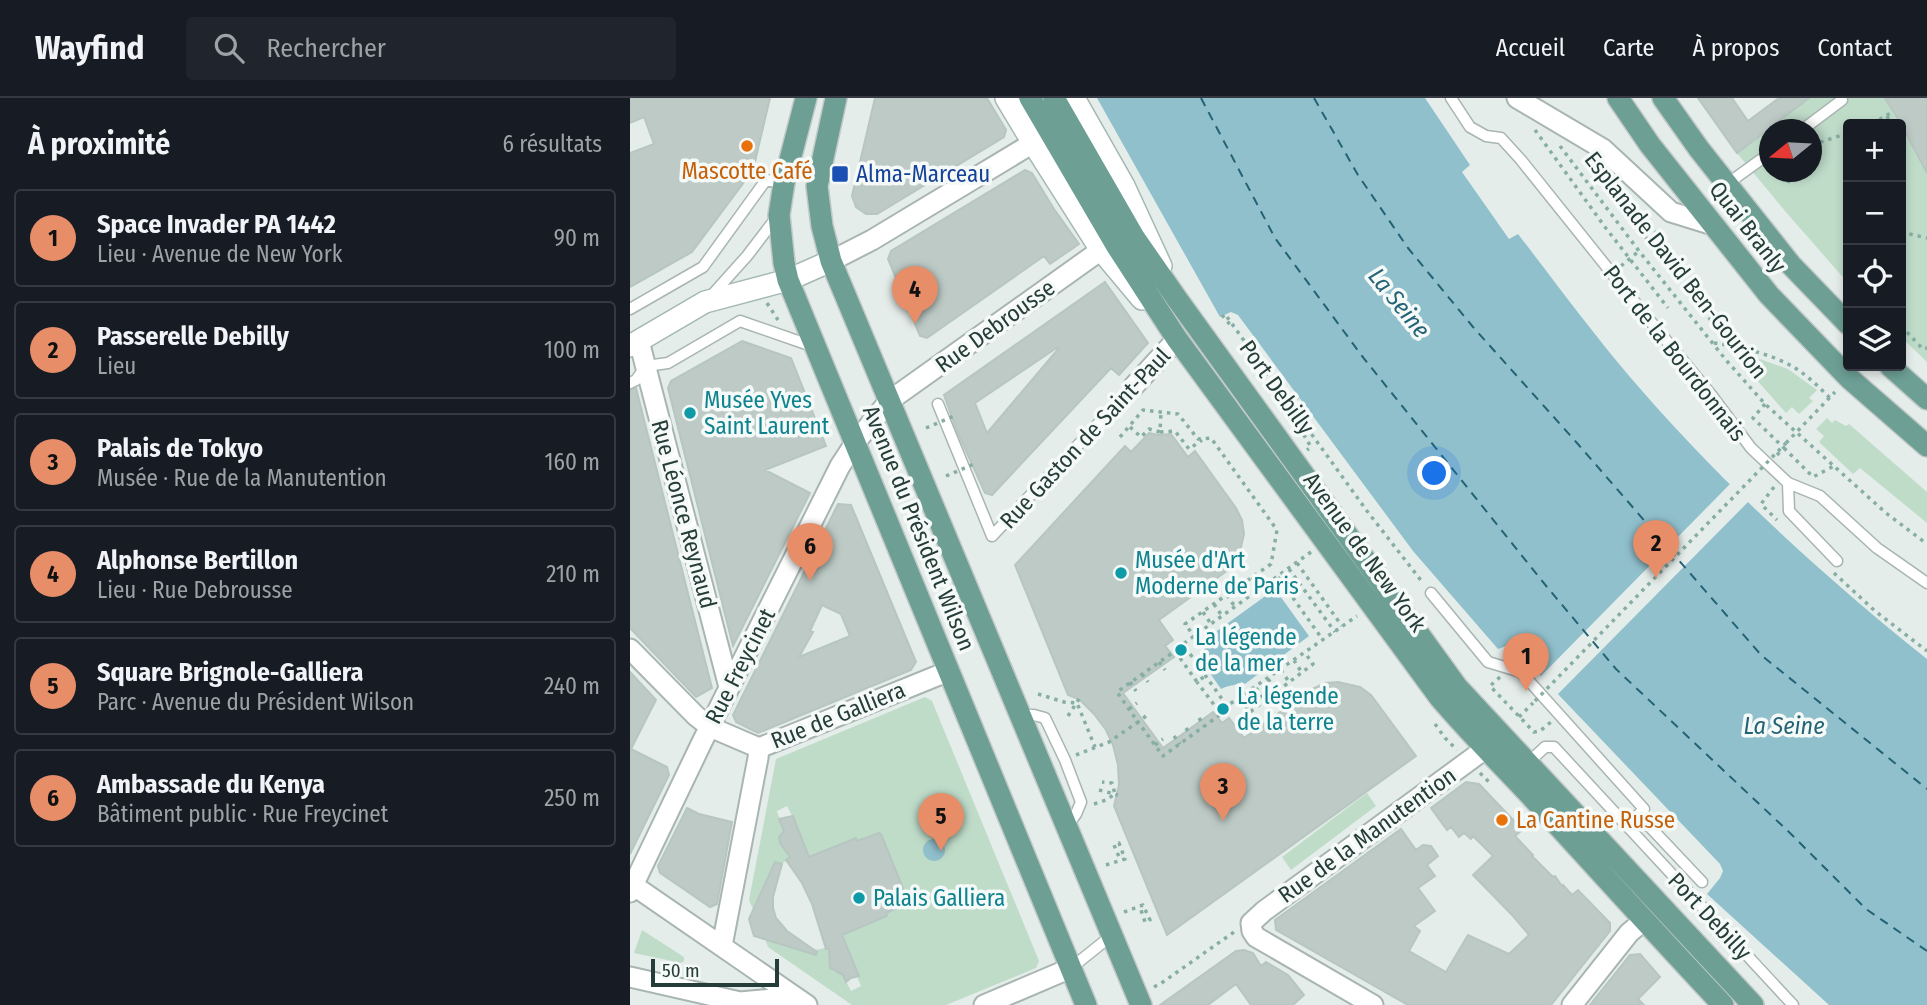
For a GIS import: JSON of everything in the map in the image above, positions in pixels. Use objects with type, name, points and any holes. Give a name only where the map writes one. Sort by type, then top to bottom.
[{"type":"main road","name":"Avenue du Président Wilson","points":[[806,98],[784,183],[779,215],[788,280],[1086,1005]]},
{"type":"main road","name":"Avenue du Président Wilson","points":[[836,98],[817,186],[822,226],[831,261],[1141,1005]]},
{"type":"main road","points":[[1030,98],[1116,245],[1177,340]]},
{"type":"main road","points":[[1054,98],[1134,237],[1177,299]]},
{"type":"main road","name":"Quai Branly","points":[[1618,98],[1650,145],[1843,384],[1927,446]]},
{"type":"main road","name":"Quai Branly","points":[[1663,98],[1791,265],[1843,319]]},
{"type":"main road","name":"Avenue de New York","points":[[1177,299],[1457,687],[1753,1005]]},
{"type":"main road","name":"Avenue de New York","points":[[1177,340],[1440,698],[1723,1005]]},
{"type":"main road","points":[[1896,371],[1927,399]]},
{"type":"street","name":"Avenue de New York","points":[[1006,98],[1101,250],[1177,340]]},
{"type":"street","name":"Avenue de New York","points":[[1074,98],[1124,186],[1177,299]]},
{"type":"street","points":[[1517,98],[1603,149],[1671,212],[1713,225]]},
{"type":"street","points":[[635,344],[705,302],[788,280],[831,261],[872,240],[1032,143]]},
{"type":"street","name":"Rue Debrousse","points":[[855,443],[889,401],[1101,250]]},
{"type":"street","name":"Rue Gaston de Saint-Paul","points":[[1133,387],[1177,340]]},
{"type":"street","name":"Rue Léonce Reynaud","points":[[635,344],[646,366],[729,687]]},
{"type":"street","name":"Rue Freycinet","points":[[631,887],[729,687],[855,443]]},
{"type":"street","points":[[630,649],[710,727],[759,748]]},
{"type":"street","name":"Rue de Galliera","points":[[722,946],[759,748],[949,671]]},
{"type":"street","name":"Rue de la Manutention","points":[[1373,1005],[1256,937],[1251,923],[1485,749]]},
{"type":"street","points":[[631,887],[801,1001]]},
{"type":"street","points":[[1572,1005],[1629,933],[1643,921]]},
{"type":"street","points":[[984,1005],[1071,968]]},
{"type":"street","points":[[630,977],[740,1002],[801,1001]]},
{"type":"lane","name":"Port de la Bourdonnais","points":[[1451,98],[1470,127],[1486,135],[1501,138],[1521,160],[1712,396],[1751,449],[1788,483],[1820,496],[1877,548],[1927,583]]},
{"type":"lane","points":[[1817,119],[1842,100]]},
{"type":"lane","points":[[1727,184],[1759,160]]},
{"type":"lane","points":[[630,309],[702,267],[766,180],[784,183]]},
{"type":"lane","points":[[705,302],[747,257],[779,215]]},
{"type":"lane","points":[[630,383],[636,380],[646,366],[668,363],[740,321],[816,347]]},
{"type":"lane","name":"Rue Gaston de Saint-Paul","points":[[938,404],[992,536],[1133,387]]},
{"type":"lane","points":[[1788,483],[1789,511],[1837,561]]},
{"type":"lane","points":[[1431,593],[1488,662],[1521,673],[1644,809],[1627,827]]},
{"type":"lane","points":[[1020,715],[1045,718],[1065,760],[1081,802],[1067,827]]},
{"type":"lane","name":"Port Debilly","points":[[1528,763],[1545,747],[1554,747],[1793,1005]]},
{"type":"lane","points":[[1636,818],[1650,827],[1702,882]]},
{"type":"lane","points":[[1071,968],[1112,935]]},
{"type":"path","points":[[1881,119],[1892,112]]},
{"type":"path","points":[[1529,120],[1603,229],[1668,308]]},
{"type":"path","points":[[1822,141],[1843,135]]},
{"type":"path","name":"Esplanade David Ben-Gourion","points":[[1557,141],[1639,251],[1712,343],[1765,404],[1886,513],[1927,544]]},
{"type":"path","points":[[1583,154],[1717,328]]},
{"type":"path","points":[[1637,227],[1646,220],[1671,252],[1664,258]]},
{"type":"path","points":[[1906,233],[1927,238]]},
{"type":"path","points":[[1621,266],[1639,251]]},
{"type":"path","name":"Port Debilly","points":[[1225,316],[1367,511],[1431,593]]},
{"type":"path","points":[[1906,331],[1923,349],[1927,348]]},
{"type":"path","points":[[1712,343],[1737,347],[1793,366],[1830,398]]},
{"type":"path","points":[[1779,453],[1843,384]]},
{"type":"path","points":[[1289,404],[1298,397]]},
{"type":"path","name":"Port de la Bourdonnais","points":[[1765,404],[1753,418],[1785,446],[1813,477],[1834,466]]},
{"type":"path","points":[[1120,437],[1143,410],[1178,414],[1198,439],[1211,438],[1277,530],[1271,564],[1185,624],[1194,636]]},
{"type":"path","points":[[1160,432],[1161,412]]},
{"type":"path","points":[[926,428],[954,416]]},
{"type":"path","points":[[1301,420],[1298,425],[1308,441]]},
{"type":"path","points":[[1129,426],[1141,437],[1149,429],[1160,432],[1175,431],[1189,450],[1204,438]]},
{"type":"path","points":[[1513,722],[1785,446]]},
{"type":"path","points":[[946,476],[974,464]]},
{"type":"path","points":[[1311,552],[1183,644],[1205,676],[1227,706],[1357,616]]},
{"type":"path","points":[[1297,563],[1342,626]]},
{"type":"path","points":[[1289,569],[1335,632]]},
{"type":"path","points":[[1252,577],[1260,589]]},
{"type":"path","points":[[1278,577],[1323,640]]},
{"type":"path","points":[[1239,586],[1247,598]]},
{"type":"path","points":[[1227,595],[1236,607]]},
{"type":"path","points":[[1214,604],[1222,616]]},
{"type":"path","points":[[1202,612],[1211,624]]},
{"type":"path","points":[[1175,651],[1221,714],[1163,756],[1117,692],[1142,674],[1175,651]]},
{"type":"path","points":[[1240,698],[1250,712],[1313,664],[1305,653]]},
{"type":"path","points":[[1294,660],[1302,673]]},
{"type":"path","points":[[1159,662],[1165,670]]},
{"type":"path","points":[[1509,669],[1490,686],[1534,732],[1540,731]]},
{"type":"path","points":[[1281,670],[1289,682]]},
{"type":"path","points":[[1142,674],[1148,682]]},
{"type":"path","points":[[1197,681],[1205,676]]},
{"type":"path","points":[[1268,678],[1277,691]]},
{"type":"path","points":[[1130,682],[1136,691]]},
{"type":"path","points":[[1256,687],[1265,700]]},
{"type":"path","points":[[1038,694],[1063,702],[1078,701]]},
{"type":"path","points":[[1068,716],[1078,701]]},
{"type":"path","points":[[1078,701],[1095,747]]},
{"type":"path","points":[[1129,709],[1137,703]]},
{"type":"path","points":[[1065,760],[1109,742],[1146,716]]},
{"type":"path","points":[[1199,718],[1204,726]]},
{"type":"path","points":[[1186,728],[1191,736]]},
{"type":"path","points":[[1174,736],[1180,744]]},
{"type":"path","points":[[1155,745],[1163,739]]},
{"type":"path","points":[[1102,782],[1112,783],[1116,795]]},
{"type":"path","points":[[1099,790],[1116,795]]},
{"type":"path","points":[[1094,804],[1116,795]]},
{"type":"path","points":[[1109,864],[1125,859],[1119,844],[1114,845],[1119,857]]},
{"type":"path","points":[[1127,911],[1143,905],[1150,920],[1145,922],[1141,910]]},
{"type":"path","points":[[1163,982],[1226,937]]},
{"type":"green space","points":[[1809,98],[1885,98],[1896,119],[1843,119],[1843,277],[1761,182],[1822,182],[1822,119],[1782,119]]},
{"type":"green space","points":[[1759,136],[1759,180],[1737,153]]},
{"type":"green space","points":[[1906,136],[1927,172],[1927,362],[1906,342]]},
{"type":"green space","points":[[1743,353],[1788,369],[1817,390],[1809,398],[1813,401],[1799,414],[1792,407],[1786,413],[1747,369],[1740,355]]},
{"type":"green space","points":[[1827,418],[1832,423],[1835,420],[1846,426],[1849,424],[1927,492],[1927,523],[1860,468],[1853,474],[1819,442],[1824,436],[1816,429]]},
{"type":"green space","points":[[925,697],[932,701],[1039,961],[1036,968],[946,1005],[852,1005],[768,947],[765,939],[806,950],[831,946],[830,967],[834,972],[841,972],[851,991],[861,986],[839,933],[857,929],[909,903],[881,834],[857,841],[855,838],[810,861],[787,806],[777,811],[784,832],[779,839],[782,846],[794,857],[774,870],[763,890],[760,906],[753,909],[749,900],[776,759]]},
{"type":"green space","points":[[1367,793],[1376,806],[1291,870],[1282,857]]},
{"type":"green space","points":[[642,930],[684,957],[684,961],[681,963],[634,953]]},
{"type":"water","name":"La Seine","points":[[1097,98],[1425,98],[1470,165],[1462,172],[1509,239],[1518,234],[1601,342],[1664,415],[1772,525],[1848,594],[1927,659],[1927,1005],[1829,1005],[1707,894],[1720,878],[1723,871],[1720,864],[1514,648],[1506,646],[1498,649],[1413,551],[1238,315],[1231,312],[1220,317]]},
{"type":"water","points":[[1275,589],[1309,636],[1245,684],[1242,682],[1221,689],[1198,656],[1211,639],[1210,636]]},
{"type":"water","points":[[930,839],[938,839],[945,846],[945,854],[938,861],[930,861],[923,854],[923,846]]},
{"type":"pier","points":[[1733,481],[1750,500],[1555,697],[1538,679]]},
{"type":"building","points":[[630,98],[770,98],[753,170],[692,252],[630,287],[630,153],[654,144],[644,117],[630,123]]},
{"type":"building","points":[[875,98],[987,98],[1006,130],[1004,137],[877,214],[866,214],[856,207],[852,196]]},
{"type":"building","points":[[1698,98],[1732,98],[1748,121],[1779,98],[1809,98],[1782,119],[1759,119],[1759,136],[1737,153]]},
{"type":"building","points":[[1885,98],[1927,98],[1927,173],[1906,133],[1906,119],[1898,119]]},
{"type":"building","points":[[1025,170],[1032,173],[1079,244],[1050,264],[1044,256],[927,338],[920,336],[888,259],[891,251]]},
{"type":"building","points":[[1105,282],[1148,343],[1119,375],[1111,368],[992,495],[985,493],[944,395]],"holes":[[[1059,348],[987,433],[975,403]]]},
{"type":"building","points":[[742,341],[791,358],[826,446],[765,470],[810,493],[733,646],[668,388],[671,381]]},
{"type":"building","points":[[636,388],[712,688],[696,697],[630,628],[630,390]]},
{"type":"building","points":[[1149,433],[1171,434],[1188,457],[1195,451],[1236,508],[1242,520],[1244,534],[1239,556],[1228,570],[1159,620],[1173,640],[1165,646],[1174,657],[1123,693],[1163,748],[1213,712],[1222,723],[1229,718],[1244,738],[1312,689],[1325,683],[1338,682],[1360,687],[1371,695],[1416,756],[1167,935],[1114,806],[1119,785],[1113,745],[1094,714],[1079,699],[1068,695],[1015,565],[1125,446],[1131,452]]},
{"type":"building","points":[[838,504],[851,505],[916,662],[911,670],[758,733],[736,722],[733,715]],"holes":[[[822,605],[841,614],[850,636],[799,657],[813,632],[810,631]]]},
{"type":"building","points":[[630,672],[656,700],[631,749],[667,767],[669,775],[630,854]]},
{"type":"building","points":[[1466,782],[1479,784],[1522,830],[1515,836],[1532,856],[1572,895],[1578,890],[1610,923],[1610,931],[1551,1005],[1408,1005],[1276,930],[1275,920],[1401,829],[1416,850],[1423,845],[1431,846],[1438,856],[1427,865],[1435,876],[1418,888],[1435,911],[1414,926],[1420,931],[1409,951],[1446,972],[1468,935],[1509,954],[1529,935],[1473,875],[1493,856],[1473,836],[1471,839],[1464,833],[1459,837],[1451,827],[1447,830],[1431,808]]},
{"type":"building","points":[[687,808],[699,814],[732,822],[717,904],[710,907],[660,873],[658,866]]},
{"type":"building","name":"Palais Galliera","points":[[793,816],[809,857],[856,838],[857,841],[881,834],[909,903],[886,913],[887,916],[842,935],[859,976],[846,982],[843,975],[830,968],[829,949],[826,949],[812,904],[786,860],[790,857],[780,843],[779,837],[784,831],[779,819]]},
{"type":"building","points":[[775,862],[782,864],[773,897],[776,918],[787,931],[817,952],[816,955],[754,936],[749,919]]},
{"type":"building","points":[[1236,951],[1253,953],[1261,966],[1266,962],[1288,975],[1304,995],[1293,1005],[1251,1005],[1236,984],[1208,1005],[1160,1005]]},
{"type":"building","points":[[1640,954],[1660,977],[1638,999],[1644,1005],[1590,1005],[1630,955]]},
{"type":"ferry route","points":[[1201,98],[1275,238],[1362,356],[1616,669],[1791,834],[1866,909],[1927,951]]},
{"type":"ferry route","points":[[1314,98],[1358,175],[1408,248],[1473,327],[1761,655],[1927,789]]},
{"type":"place","name":"Mascotte Café","points":[[747,146]]},
{"type":"place","name":"Alma-Marceau","points":[[840,174]]},
{"type":"place","name":"Alphonse Bertillon","points":[[915,324]]},
{"type":"place","name":"Musée Yves Saint Laurent","points":[[690,413]]},
{"type":"place","name":"Musée d'Art Moderne de Paris","points":[[1121,573]]},
{"type":"place","name":"Passerelle Debilly","points":[[1656,578]]},
{"type":"place","name":"Ambassade du Kenya","points":[[810,581]]},
{"type":"place","name":"La légende de la mer","points":[[1181,650]]},
{"type":"place","name":"Space Invader PA 1442","points":[[1526,691]]},
{"type":"place","name":"La légende de la terre","points":[[1223,709]]},
{"type":"place","name":"La Cantine Russe","points":[[1502,820]]},
{"type":"place","name":"Palais de Tokyo","points":[[1223,821]]},
{"type":"place","name":"Square Brignole-Galliera","points":[[941,851]]},
{"type":"place","name":"Palais Galliera","points":[[859,898]]}]
